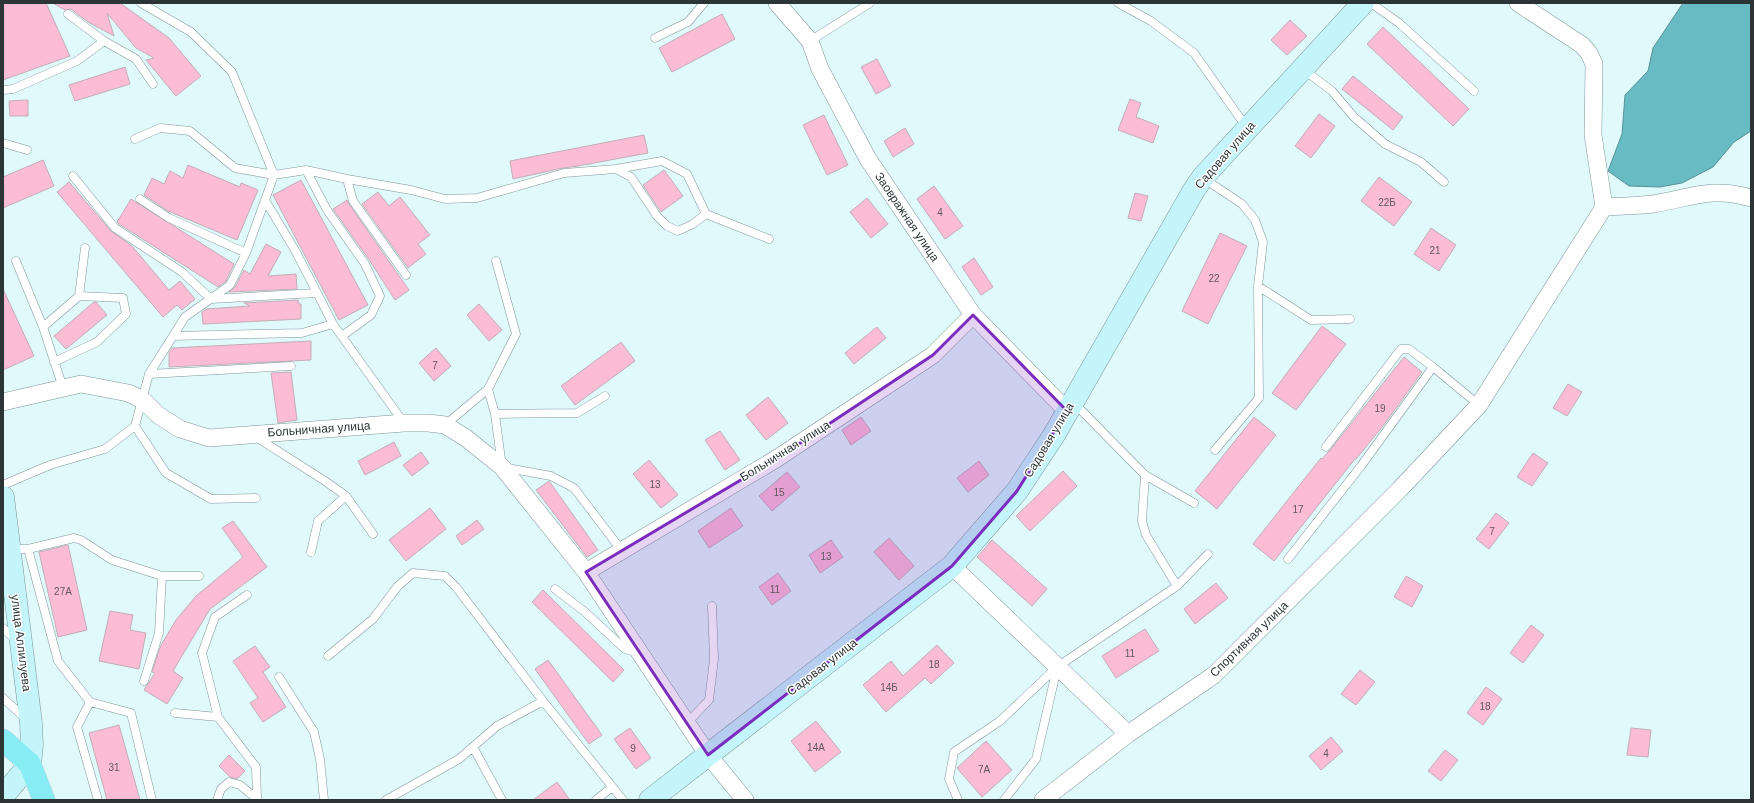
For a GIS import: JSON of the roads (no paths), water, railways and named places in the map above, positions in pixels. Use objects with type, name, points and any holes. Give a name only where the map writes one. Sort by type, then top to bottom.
[{"type":"main road","points":[[3,740],[30,764],[44,800]]},
{"type":"street","name":"Заовражная улица","points":[[777,3],[810,41],[820,69],[868,159],[972,315],[1070,406]]},
{"type":"street","name":"Садовая улица","points":[[650,800],[952,566],[1017,491],[1054,435],[1194,190],[1203,177],[1363,3]]},
{"type":"street","points":[[1518,3],[1582,45],[1589,53],[1594,64],[1595,75],[1592,135],[1604,207],[1653,204],[1696,194],[1718,192],[1751,198]]},
{"type":"street","name":"Спортивная улица","points":[[1043,800],[1128,734],[1214,675],[1400,489],[1479,405],[1604,207]]},
{"type":"street","name":"Больничная улица","points":[[586,572],[776,458],[933,355],[972,315]]},
{"type":"street","name":"Больничная улица","points":[[3,402],[81,384],[128,393],[143,400],[158,415],[180,429],[209,438],[404,423],[428,422],[445,425],[466,438],[502,467],[586,572],[708,755],[745,800]]},
{"type":"street","name":"улица Аллилуева","points":[[3,498],[19,549],[20,645],[31,723],[32,745],[30,764]]},
{"type":"street","points":[[952,566],[1128,734]]},
{"type":"street","points":[[3,796],[30,764]]},
{"type":"lane","points":[[3,485],[50,465],[105,449],[135,426],[149,374],[185,317],[230,285],[246,253],[274,175],[232,72],[191,32],[141,3]]},
{"type":"lane","points":[[655,38],[688,22],[704,3]]},
{"type":"lane","points":[[810,41],[870,3]]},
{"type":"lane","points":[[1118,3],[1152,21],[1194,53],[1247,128]]},
{"type":"lane","points":[[1371,3],[1399,23],[1474,91]]},
{"type":"lane","points":[[68,14],[104,41],[136,59],[153,84]]},
{"type":"lane","points":[[3,90],[13,89],[77,61],[104,41]]},
{"type":"lane","points":[[1303,69],[1332,91],[1354,117],[1385,144],[1421,162],[1444,182]]},
{"type":"lane","points":[[135,139],[160,128],[190,131],[235,168],[274,175],[306,170],[411,190],[445,199],[477,198],[564,173],[616,168],[662,161],[687,174],[706,214],[769,239]]},
{"type":"lane","points":[[3,143],[27,150]]},
{"type":"lane","points":[[616,168],[631,177],[657,216],[667,226],[678,231],[693,224],[706,214]]},
{"type":"lane","points":[[306,170],[327,210],[365,264],[380,296],[372,315],[342,336]]},
{"type":"lane","points":[[73,176],[114,228],[182,272],[211,299],[317,293]]},
{"type":"lane","points":[[1203,177],[1242,204],[1255,220],[1263,242],[1258,286],[1259,398],[1216,450]]},
{"type":"lane","points":[[347,179],[353,201],[406,275]]},
{"type":"lane","points":[[140,200],[169,218],[246,253]]},
{"type":"lane","points":[[265,200],[296,252],[333,324],[404,423]]},
{"type":"lane","points":[[43,327],[79,296],[85,248]]},
{"type":"lane","points":[[16,260],[43,327],[63,388]]},
{"type":"lane","points":[[445,425],[488,389],[516,334],[496,261]]},
{"type":"lane","points":[[1258,286],[1311,320],[1350,319]]},
{"type":"lane","points":[[54,362],[97,342],[126,314],[123,298],[79,296]]},
{"type":"lane","points":[[173,336],[302,333],[333,324]]},
{"type":"lane","points":[[1326,447],[1401,349],[1409,349],[1479,405]]},
{"type":"lane","points":[[149,374],[291,366]]},
{"type":"lane","points":[[1288,559],[1361,466],[1433,367]]},
{"type":"lane","points":[[488,389],[494,414],[502,467],[551,476],[574,488],[622,550]]},
{"type":"lane","points":[[494,414],[577,413],[605,396]]},
{"type":"lane","points":[[1070,406],[1145,475],[1194,503]]},
{"type":"lane","points":[[135,426],[166,472],[211,499],[256,498]]},
{"type":"lane","points":[[252,434],[326,480],[346,496],[373,534]]},
{"type":"lane","points":[[1145,475],[1142,521],[1146,535],[1177,586]]},
{"type":"lane","points":[[311,552],[318,522],[346,496]]},
{"type":"lane","points":[[152,800],[131,713],[90,702],[58,661],[19,549],[74,538],[81,540],[112,560],[162,576],[198,576]]},
{"type":"lane","points":[[958,800],[949,779],[954,752],[1000,721],[1057,667],[1177,586],[1208,554]]},
{"type":"lane","points":[[328,656],[373,619],[397,587],[413,574],[445,576],[456,587],[543,701],[623,800]]},
{"type":"lane","points":[[144,681],[159,632],[162,576]]},
{"type":"lane","points":[[555,589],[585,612],[625,649],[633,652],[639,652]]},
{"type":"lane","points":[[247,595],[215,617],[202,652],[218,717],[256,767],[257,799]]},
{"type":"lane","points":[[687,723],[709,700],[714,659],[712,606]]},
{"type":"lane","points":[[3,628],[20,645]]},
{"type":"lane","points":[[1004,800],[1036,759],[1057,667]]},
{"type":"lane","points":[[279,677],[314,732],[320,759],[324,800]]},
{"type":"lane","points":[[3,698],[31,723]]},
{"type":"lane","points":[[386,800],[459,759],[497,726],[543,701]]},
{"type":"lane","points":[[90,702],[77,727],[98,800]]},
{"type":"lane","points":[[175,713],[218,717]]},
{"type":"lane","points":[[473,747],[502,800]]},
{"type":"lane","points":[[217,800],[221,789],[229,782],[240,785],[257,799]]},
{"type":"lane","points":[[596,800],[612,787]]},
{"type":"water","points":[[1683,3],[1751,3],[1751,131],[1734,142],[1713,167],[1682,183],[1660,187],[1629,186],[1608,171],[1622,134],[1625,95],[1648,71],[1653,48]]}]
